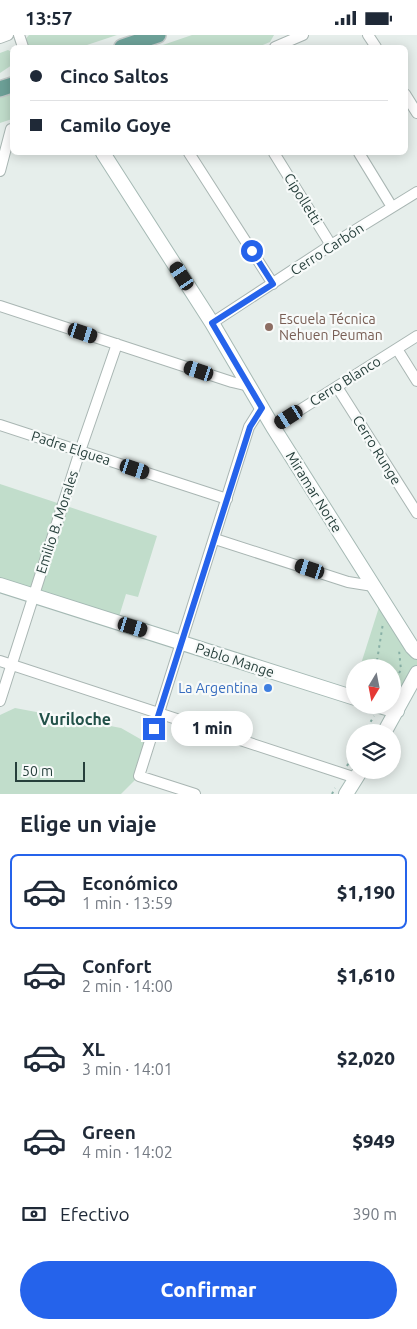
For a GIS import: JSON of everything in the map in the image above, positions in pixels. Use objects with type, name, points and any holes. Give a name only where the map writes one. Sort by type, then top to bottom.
[{"type":"main road","points":[[128,45],[158,35]]},
{"type":"street","points":[[0,38],[8,35]]},
{"type":"street","points":[[290,41],[303,35]]},
{"type":"street","points":[[408,99],[417,113]]},
{"type":"street","points":[[0,171],[10,135]]},
{"type":"street","name":"Miramar Norte","points":[[104,155],[212,323],[273,427],[373,586],[417,652]]},
{"type":"street","points":[[190,155],[273,284]]},
{"type":"street","name":"Cipolletti","points":[[275,155],[331,245]]},
{"type":"street","points":[[360,155],[392,207]]},
{"type":"street","name":"Cerro Carbón","points":[[212,323],[331,245],[417,192]]},
{"type":"street","points":[[0,305],[249,386]]},
{"type":"street","name":"Cerro Blanco","points":[[273,427],[417,336]]},
{"type":"street","name":"Emilio B. Morales","points":[[0,701],[116,344]]},
{"type":"street","points":[[396,349],[417,381]]},
{"type":"street","name":"Cerro Runge","points":[[337,387],[417,513]]},
{"type":"street","points":[[195,794],[139,776],[250,427],[262,408]]},
{"type":"street","name":"Padre Elguea","points":[[0,425],[227,499]]},
{"type":"street","points":[[215,539],[348,582],[373,586]]},
{"type":"street","name":"Pablo Mange","points":[[0,585],[346,695]]},
{"type":"street","points":[[0,661],[158,714],[346,770]]},
{"type":"street","points":[[401,703],[417,673]]},
{"type":"street","points":[[346,794],[355,779]]},
{"type":"path","points":[[377,659],[383,623],[387,629]]},
{"type":"path","points":[[400,650],[400,659]]},
{"type":"green space","points":[[29,35],[117,35],[87,45],[25,45],[24,41]]},
{"type":"green space","points":[[192,35],[274,35],[270,42],[263,45],[163,45]]},
{"type":"green space","points":[[10,51],[10,66],[0,73],[0,53]]},
{"type":"green space","points":[[10,94],[10,120],[0,123],[0,98]]},
{"type":"green space","points":[[0,484],[157,536],[138,597],[126,594],[117,623],[0,585]]},
{"type":"green space","points":[[380,604],[417,656],[417,666],[401,691],[401,659],[363,659]]},
{"type":"green space","points":[[15,708],[121,728],[149,744],[139,776],[121,794],[0,794],[0,715]]},
{"type":"place","name":"Escuela Técnica Nehuen Peuman","points":[[269,327]]},
{"type":"place","name":"La Argentina","points":[[268,688]]},
{"type":"district","name":"Vuriloche","points":[[75,719]]},
{"type":"route","points":[[154,729],[250,427],[262,408],[212,323],[273,284],[252,251]]}]
